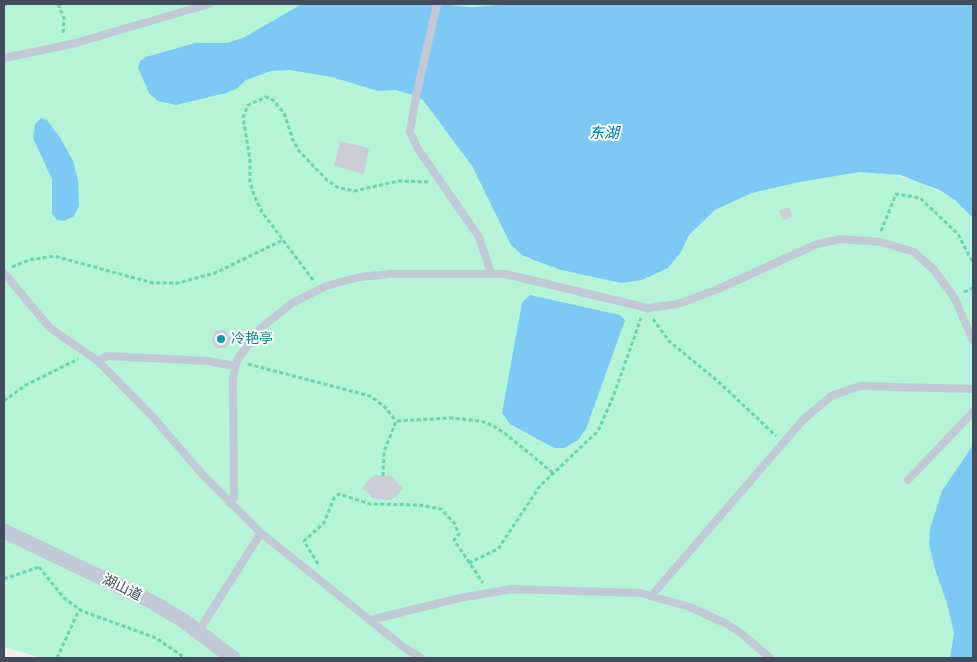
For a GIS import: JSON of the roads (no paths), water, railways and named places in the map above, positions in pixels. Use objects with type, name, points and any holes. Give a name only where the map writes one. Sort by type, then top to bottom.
[{"type":"street","name":"湖山道","points":[[4,531],[152,602],[233,658]]},
{"type":"lane","points":[[4,58],[63,46],[209,4]]},
{"type":"lane","points":[[437,4],[416,96],[410,132],[418,149],[479,237],[491,273]]},
{"type":"lane","points":[[229,502],[234,498],[232,379],[236,363],[254,336],[268,322],[292,304],[320,289],[339,282],[377,275],[491,273],[517,276],[645,308],[678,304],[716,290],[817,244],[841,239],[876,241],[914,252],[934,270],[954,297],[973,340]]},
{"type":"lane","points":[[4,273],[50,328],[98,361],[153,417],[202,474],[261,533],[421,658]]},
{"type":"lane","points":[[98,361],[107,356],[236,363]]},
{"type":"lane","points":[[652,595],[784,443],[816,408],[831,396],[846,390],[875,386],[973,389]]},
{"type":"lane","points":[[908,480],[973,412]]},
{"type":"lane","points":[[198,632],[261,533]]},
{"type":"lane","points":[[370,620],[489,592],[511,589],[652,595],[690,607],[725,623],[742,634],[770,658]]},
{"type":"water","name":"东湖","points":[[302,4],[435,4],[472,7],[511,4],[973,4],[973,218],[955,200],[939,190],[900,175],[860,172],[800,182],[752,193],[715,210],[689,235],[681,252],[668,268],[642,280],[621,283],[561,270],[522,255],[511,245],[472,166],[423,100],[416,96],[396,90],[378,91],[332,77],[290,70],[271,71],[246,80],[236,89],[226,93],[176,105],[158,101],[149,93],[138,68],[140,61],[146,57],[195,43],[227,43],[243,38]]},
{"type":"water","points":[[41,118],[47,120],[61,139],[73,161],[78,180],[79,206],[74,216],[64,221],[57,220],[52,214],[52,179],[33,138],[35,124]]},
{"type":"water","points":[[530,295],[620,315],[625,320],[586,429],[578,440],[564,448],[554,448],[510,424],[502,413],[522,303]]},
{"type":"water","points":[[973,445],[973,658],[950,658],[954,633],[929,545],[930,529],[942,491]]},
{"type":"place","name":"冷艳亭","points":[[221,339]]}]
